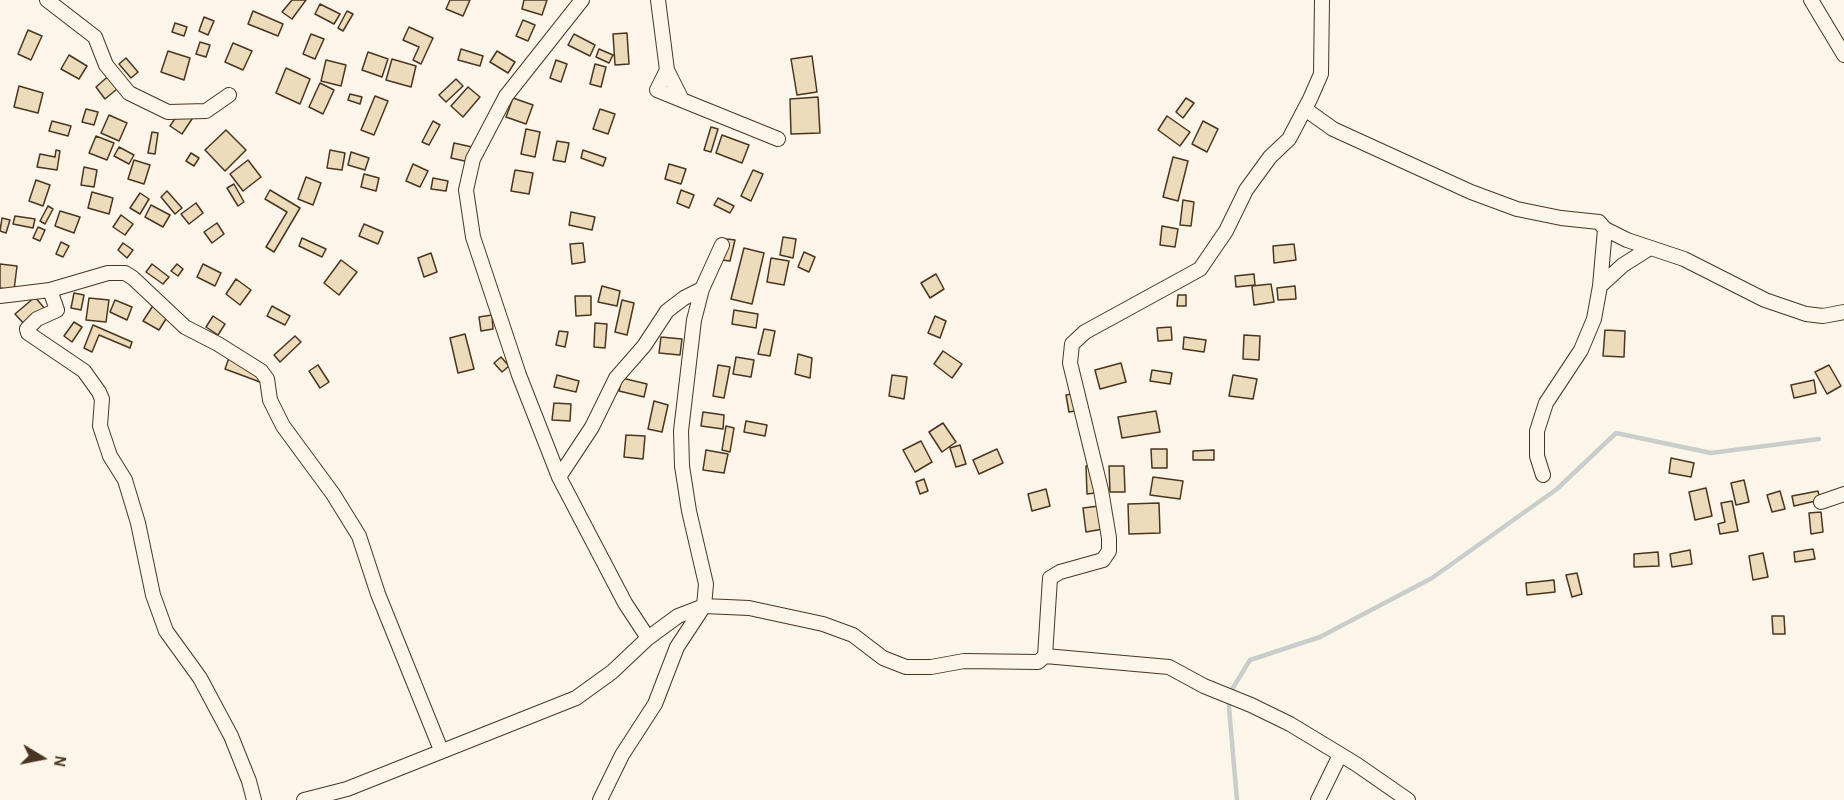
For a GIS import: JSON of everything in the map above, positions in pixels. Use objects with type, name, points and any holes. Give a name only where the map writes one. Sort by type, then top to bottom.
[{"type":"street","points":[[47,0],[95,37],[106,65],[129,93],[168,112],[206,111],[229,95]]},
{"type":"street","points":[[582,0],[506,96],[473,159],[466,190],[473,237],[519,375],[558,477],[625,603],[648,638]]},
{"type":"street","points":[[658,0],[667,70],[657,90],[778,140]]},
{"type":"street","points":[[1045,656],[1050,578],[1060,572],[1104,560],[1109,552],[1101,490],[1070,363],[1072,344],[1085,332],[1200,269],[1226,231],[1246,190],[1270,158],[1289,139],[1321,74],[1322,0]]},
{"type":"street","points":[[1811,0],[1844,55]]},
{"type":"street","points":[[1305,109],[1342,133],[1472,192],[1517,209],[1561,218],[1599,222],[1605,229],[1628,240],[1684,259],[1764,300],[1815,315],[1823,316],[1844,312]]},
{"type":"street","points":[[1543,475],[1537,456],[1537,432],[1546,403],[1581,350],[1594,319],[1600,286],[1605,229]]},
{"type":"street","points":[[600,800],[622,755],[655,704],[677,648],[704,606],[706,584],[689,511],[682,466],[681,431],[694,320],[702,289],[722,245]]},
{"type":"street","points":[[1600,286],[1623,265],[1650,248]]},
{"type":"street","points":[[0,296],[50,290],[108,273],[125,273],[186,327],[261,371],[267,379],[270,400],[283,426],[333,494],[359,536],[378,594],[441,750]]},
{"type":"street","points":[[558,477],[592,427],[616,378],[645,346],[668,311],[684,298],[702,289]]},
{"type":"street","points":[[50,290],[57,310],[37,319],[27,329],[28,333],[84,371],[99,392],[102,399],[100,426],[110,456],[125,480],[138,523],[153,595],[166,631],[200,678],[231,736],[254,800]]},
{"type":"street","points":[[1821,502],[1844,494]]},
{"type":"street","points":[[304,800],[325,798],[576,698],[612,672],[648,638],[678,616],[704,606],[749,608],[823,624],[853,635],[883,658],[906,667],[931,667],[964,661],[1038,662],[1045,656],[1169,667],[1204,686],[1290,724],[1408,800]]},
{"type":"street","points":[[1318,800],[1340,755]]},
{"type":"building","points":[[292,0],[306,0],[292,19],[282,12]]},
{"type":"building","points":[[450,0],[470,0],[463,16],[446,9]]},
{"type":"building","points":[[524,0],[547,0],[542,15],[522,9]]},
{"type":"building","points":[[320,4],[340,14],[334,24],[315,14]]},
{"type":"building","points":[[253,11],[283,24],[278,36],[248,24]]},
{"type":"building","points":[[347,11],[353,14],[343,31],[338,28]]},
{"type":"building","points":[[204,17],[214,21],[208,35],[199,31]]},
{"type":"building","points":[[523,20],[535,25],[528,41],[516,36]]},
{"type":"building","points":[[175,23],[187,27],[184,36],[172,32]]},
{"type":"building","points":[[409,27],[433,38],[421,64],[413,60],[419,47],[403,40]]},
{"type":"building","points":[[28,30],[42,36],[31,60],[18,54]]},
{"type":"building","points":[[627,33],[629,64],[615,65],[613,34]]},
{"type":"building","points":[[311,34],[324,39],[315,59],[303,54]]},
{"type":"building","points":[[574,34],[595,45],[590,56],[568,45]]},
{"type":"building","points":[[200,42],[210,45],[206,57],[196,54]]},
{"type":"building","points":[[233,43],[252,51],[243,70],[225,62]]},
{"type":"building","points":[[461,49],[483,56],[480,66],[458,60]]},
{"type":"building","points":[[599,49],[613,55],[609,63],[596,57]]},
{"type":"building","points":[[168,51],[190,58],[184,80],[161,72]]},
{"type":"building","points":[[497,51],[515,62],[508,73],[490,62]]},
{"type":"building","points":[[368,52],[388,59],[382,77],[362,70]]},
{"type":"building","points":[[69,55],[87,66],[79,79],[61,69]]},
{"type":"building","points":[[812,56],[817,92],[797,95],[791,59]]},
{"type":"building","points":[[126,58],[138,72],[131,78],[119,64]]},
{"type":"building","points":[[392,59],[416,66],[411,87],[386,80]]},
{"type":"building","points":[[326,60],[346,65],[341,86],[321,81]]},
{"type":"building","points":[[556,60],[567,64],[561,82],[550,78]]},
{"type":"building","points":[[595,64],[606,67],[601,87],[590,84]]},
{"type":"building","points":[[286,68],[310,79],[300,104],[276,93]]},
{"type":"building","points":[[113,72],[123,84],[105,99],[96,87]]},
{"type":"building","points":[[456,79],[463,86],[446,102],[439,95]]},
{"type":"building","points":[[320,83],[334,90],[323,114],[309,107]]},
{"type":"building","points":[[19,86],[43,93],[38,113],[14,107]]},
{"type":"building","points":[[468,87],[480,97],[463,117],[451,106]]},
{"type":"building","points":[[350,94],[362,97],[360,104],[348,100]]},
{"type":"building","points":[[375,96],[388,101],[374,135],[361,130]]},
{"type":"building","points":[[818,97],[820,133],[791,134],[790,99]]},
{"type":"building","points":[[513,98],[533,105],[526,124],[506,117]]},
{"type":"building","points":[[1186,98],[1194,103],[1183,118],[1176,112]]},
{"type":"building","points":[[86,109],[98,112],[94,125],[82,122]]},
{"type":"building","points":[[600,109],[615,114],[608,134],[593,129]]},
{"type":"building","points":[[180,111],[192,119],[182,134],[170,126]]},
{"type":"building","points":[[109,115],[127,123],[119,141],[101,133]]},
{"type":"building","points":[[1167,116],[1190,132],[1180,146],[1158,130]]},
{"type":"building","points":[[52,121],[71,126],[68,136],[49,131]]},
{"type":"building","points":[[433,121],[440,125],[429,145],[422,142]]},
{"type":"building","points":[[1203,121],[1218,129],[1207,152],[1192,144]]},
{"type":"building","points":[[711,127],[718,129],[711,152],[704,150]]},
{"type":"building","points":[[526,129],[540,132],[535,157],[521,154]]},
{"type":"building","points":[[226,130],[246,150],[225,171],[205,150]]},
{"type":"building","points":[[152,132],[158,133],[155,154],[148,153]]},
{"type":"building","points":[[722,135],[749,145],[742,163],[716,153]]},
{"type":"building","points":[[96,136],[114,143],[107,160],[89,153]]},
{"type":"building","points":[[557,141],[569,143],[565,162],[553,160]]},
{"type":"building","points":[[454,143],[472,147],[469,162],[451,158]]},
{"type":"building","points":[[119,147],[134,155],[129,164],[114,156]]},
{"type":"building","points":[[56,150],[60,151],[57,170],[37,167],[40,154],[55,157]]},
{"type":"building","points":[[330,150],[345,153],[342,170],[327,168]]},
{"type":"building","points":[[583,150],[606,158],[603,166],[581,158]]},
{"type":"building","points":[[351,152],[369,158],[365,170],[348,165]]},
{"type":"building","points":[[191,153],[199,158],[194,166],[186,161]]},
{"type":"building","points":[[1173,157],[1188,161],[1178,201],[1163,197]]},
{"type":"building","points":[[134,160],[150,165],[144,184],[128,179]]},
{"type":"building","points":[[248,160],[261,177],[243,191],[230,174]]},
{"type":"building","points":[[413,164],[428,171],[420,187],[406,181]]},
{"type":"building","points":[[669,164],[686,169],[681,184],[665,179]]},
{"type":"building","points":[[84,167],[97,170],[94,187],[81,185]]},
{"type":"building","points":[[515,170],[533,173],[529,194],[511,191]]},
{"type":"building","points":[[753,170],[763,174],[751,201],[741,196]]},
{"type":"building","points":[[364,174],[379,178],[376,191],[361,187]]},
{"type":"building","points":[[306,177],[321,183],[313,205],[298,199]]},
{"type":"building","points":[[433,178],[448,181],[446,191],[431,189]]},
{"type":"building","points":[[36,180],[50,185],[43,206],[29,201]]},
{"type":"building","points":[[234,184],[244,202],[238,206],[227,188]]},
{"type":"building","points":[[270,190],[300,208],[274,252],[266,247],[287,212],[265,199]]},
{"type":"building","points":[[681,190],[694,195],[689,208],[677,203]]},
{"type":"building","points":[[167,191],[182,208],[175,214],[161,197]]},
{"type":"building","points":[[92,192],[113,198],[109,214],[88,208]]},
{"type":"building","points":[[140,193],[149,199],[140,214],[130,208]]},
{"type":"building","points":[[718,198],[734,206],[730,213],[714,205]]},
{"type":"building","points":[[1183,200],[1194,202],[1191,226],[1180,225]]},
{"type":"building","points":[[196,203],[203,213],[189,224],[181,214]]},
{"type":"building","points":[[151,205],[170,215],[163,227],[145,217]]},
{"type":"building","points":[[48,206],[53,209],[45,224],[40,221]]},
{"type":"building","points":[[60,211],[80,217],[74,233],[55,226]]},
{"type":"building","points":[[571,212],[595,217],[592,230],[569,225]]},
{"type":"building","points":[[121,215],[133,224],[125,235],[113,227]]},
{"type":"building","points":[[15,216],[35,219],[33,228],[13,224]]},
{"type":"building","points":[[2,218],[10,220],[6,233],[0,231]]},
{"type":"building","points":[[217,223],[224,234],[212,243],[204,232]]},
{"type":"building","points":[[364,224],[383,232],[378,244],[359,236]]},
{"type":"building","points":[[1162,226],[1178,229],[1175,247],[1160,245]]},
{"type":"building","points":[[38,227],[45,230],[40,241],[33,238]]},
{"type":"building","points":[[783,237],[796,239],[793,258],[780,255]]},
{"type":"building","points":[[302,238],[326,249],[322,257],[299,246]]},
{"type":"building","points":[[727,239],[735,240],[730,261],[722,260]]},
{"type":"building","points":[[61,242],[69,246],[63,257],[56,254]]},
{"type":"building","points":[[123,243],[133,250],[127,258],[118,250]]},
{"type":"building","points":[[583,243],[585,262],[572,264],[570,244]]},
{"type":"building","points":[[1294,244],[1296,260],[1274,263],[1273,246]]},
{"type":"building","points":[[744,248],[764,253],[752,304],[731,299]]},
{"type":"building","points":[[804,252],[815,257],[809,272],[798,267]]},
{"type":"building","points":[[431,253],[437,272],[424,277],[418,258]]},
{"type":"building","points":[[771,258],[789,261],[784,285],[767,282]]},
{"type":"building","points":[[341,260],[357,272],[339,295],[324,283]]},
{"type":"building","points":[[0,264],[17,266],[14,290],[0,288]]},
{"type":"building","points":[[152,264],[169,277],[163,284],[146,272]]},
{"type":"building","points":[[177,264],[183,269],[178,276],[171,271]]},
{"type":"building","points":[[203,264],[221,273],[215,286],[197,277]]},
{"type":"building","points":[[936,274],[944,289],[930,298],[921,283]]},
{"type":"building","points":[[1254,274],[1255,285],[1236,287],[1235,276]]},
{"type":"building","points":[[236,279],[251,290],[240,305],[226,294]]},
{"type":"building","points":[[1271,284],[1274,302],[1254,305],[1252,286]]},
{"type":"building","points":[[602,286],[620,291],[617,306],[598,302]]},
{"type":"building","points":[[1295,286],[1296,299],[1278,300],[1277,288]]},
{"type":"building","points":[[74,293],[84,295],[81,310],[71,308]]},
{"type":"building","points":[[1178,295],[1186,295],[1186,306],[1177,306]]},
{"type":"building","points":[[575,296],[591,296],[591,315],[576,316]]},
{"type":"building","points":[[35,297],[45,309],[26,326],[15,314]]},
{"type":"building","points":[[89,298],[109,300],[106,322],[86,320]]},
{"type":"building","points":[[158,298],[173,308],[159,330],[143,321]]},
{"type":"building","points":[[115,300],[132,307],[127,320],[110,312]]},
{"type":"building","points":[[622,300],[634,303],[627,335],[615,332]]},
{"type":"building","points":[[272,306],[290,316],[285,325],[267,316]]},
{"type":"building","points":[[734,310],[758,314],[756,328],[732,324]]},
{"type":"building","points":[[492,315],[493,329],[481,331],[479,317]]},
{"type":"building","points":[[213,316],[225,324],[218,335],[206,327]]},
{"type":"building","points":[[935,316],[946,321],[940,338],[928,333]]},
{"type":"building","points":[[74,322],[82,327],[72,342],[64,336]]},
{"type":"building","points":[[595,323],[607,324],[605,348],[594,347]]},
{"type":"building","points":[[93,325],[132,342],[130,348],[99,335],[92,352],[84,348]]},
{"type":"building","points":[[1171,327],[1172,340],[1158,341],[1157,328]]},
{"type":"building","points":[[764,329],[775,331],[770,356],[758,354]]},
{"type":"building","points":[[1605,330],[1625,331],[1624,357],[1603,356]]},
{"type":"building","points":[[559,331],[568,332],[565,347],[556,345]]},
{"type":"building","points":[[465,334],[474,369],[458,373],[450,338]]},
{"type":"building","points":[[1244,335],[1260,336],[1259,360],[1243,359]]},
{"type":"building","points":[[295,336],[301,342],[280,362],[274,355]]},
{"type":"building","points":[[661,337],[682,339],[680,355],[659,353]]},
{"type":"building","points":[[1184,337],[1206,340],[1204,352],[1183,349]]},
{"type":"building","points":[[943,351],[962,364],[952,378],[934,364]]},
{"type":"building","points":[[798,354],[812,358],[810,378],[795,374]]},
{"type":"building","points":[[230,355],[265,368],[260,382],[225,369]]},
{"type":"building","points":[[501,357],[509,366],[502,372],[494,363]]},
{"type":"building","points":[[736,357],[754,360],[751,377],[733,374]]},
{"type":"building","points":[[1121,363],[1126,382],[1100,389],[1095,370]]},
{"type":"building","points":[[318,365],[329,382],[320,388],[309,371]]},
{"type":"building","points":[[718,365],[730,367],[724,398],[713,396]]},
{"type":"building","points":[[1829,365],[1841,386],[1827,394],[1815,372]]},
{"type":"building","points":[[1152,370],[1172,373],[1170,384],[1150,381]]},
{"type":"building","points":[[557,375],[579,381],[576,392],[554,387]]},
{"type":"building","points":[[892,375],[907,377],[904,399],[889,396]]},
{"type":"building","points":[[1233,375],[1257,379],[1253,399],[1229,396]]},
{"type":"building","points":[[622,378],[647,384],[644,397],[619,391]]},
{"type":"building","points":[[1814,380],[1816,393],[1794,398],[1791,385]]},
{"type":"building","points":[[1078,393],[1082,410],[1069,412],[1066,395]]},
{"type":"building","points":[[654,401],[668,405],[662,432],[648,429]]},
{"type":"building","points":[[554,403],[571,404],[570,421],[552,420]]},
{"type":"building","points":[[1156,411],[1160,432],[1122,438],[1118,417]]},
{"type":"building","points":[[703,412],[724,415],[723,429],[701,426]]},
{"type":"building","points":[[746,421],[767,425],[765,436],[744,432]]},
{"type":"building","points":[[943,423],[956,442],[942,452],[929,432]]},
{"type":"building","points":[[726,426],[734,428],[730,452],[722,450]]},
{"type":"building","points":[[626,435],[645,436],[643,459],[624,457]]},
{"type":"building","points":[[921,441],[932,462],[915,472],[903,450]]},
{"type":"building","points":[[960,445],[966,464],[956,467],[950,448]]},
{"type":"building","points":[[997,449],[1003,463],[979,474],[973,460]]},
{"type":"building","points":[[1151,449],[1167,449],[1167,468],[1152,468]]},
{"type":"building","points":[[706,450],[728,454],[724,473],[703,470]]},
{"type":"building","points":[[1214,450],[1214,460],[1193,460],[1193,451]]},
{"type":"building","points":[[1671,458],[1694,463],[1691,477],[1669,473]]},
{"type":"building","points":[[1086,466],[1094,466],[1095,493],[1087,494]]},
{"type":"building","points":[[1109,466],[1124,466],[1125,492],[1110,492]]},
{"type":"building","points":[[1153,477],[1183,481],[1180,499],[1150,495]]},
{"type":"building","points":[[924,479],[928,491],[920,494],[916,482]]},
{"type":"building","points":[[1744,480],[1749,502],[1736,505],[1731,483]]},
{"type":"building","points":[[1706,488],[1712,516],[1695,520],[1689,492]]},
{"type":"building","points":[[1046,489],[1050,506],[1032,511],[1028,494]]},
{"type":"building","points":[[1780,491],[1785,509],[1772,512],[1767,495]]},
{"type":"building","points":[[1818,491],[1820,500],[1794,506],[1792,496]]},
{"type":"building","points":[[1732,501],[1738,531],[1720,534],[1718,524],[1725,522],[1721,503]]},
{"type":"building","points":[[1159,503],[1160,533],[1129,534],[1128,504]]},
{"type":"building","points":[[1099,506],[1103,529],[1086,532],[1083,508]]},
{"type":"building","points":[[1821,512],[1823,532],[1811,534],[1809,513]]},
{"type":"building","points":[[1813,549],[1815,559],[1795,562],[1794,552]]},
{"type":"building","points":[[1690,550],[1692,564],[1672,567],[1670,554]]},
{"type":"building","points":[[1658,552],[1659,566],[1634,567],[1634,554]]},
{"type":"building","points":[[1763,553],[1768,577],[1753,580],[1749,556]]},
{"type":"building","points":[[1577,573],[1582,594],[1572,597],[1566,575]]},
{"type":"building","points":[[1554,580],[1555,592],[1527,595],[1526,583]]},
{"type":"building","points":[[1772,616],[1784,616],[1785,634],[1773,634]]},
{"type":"waterway","points":[[1237,800],[1228,696],[1250,660],[1320,637],[1432,578],[1557,489],[1616,433],[1711,453],[1819,439]]}]
